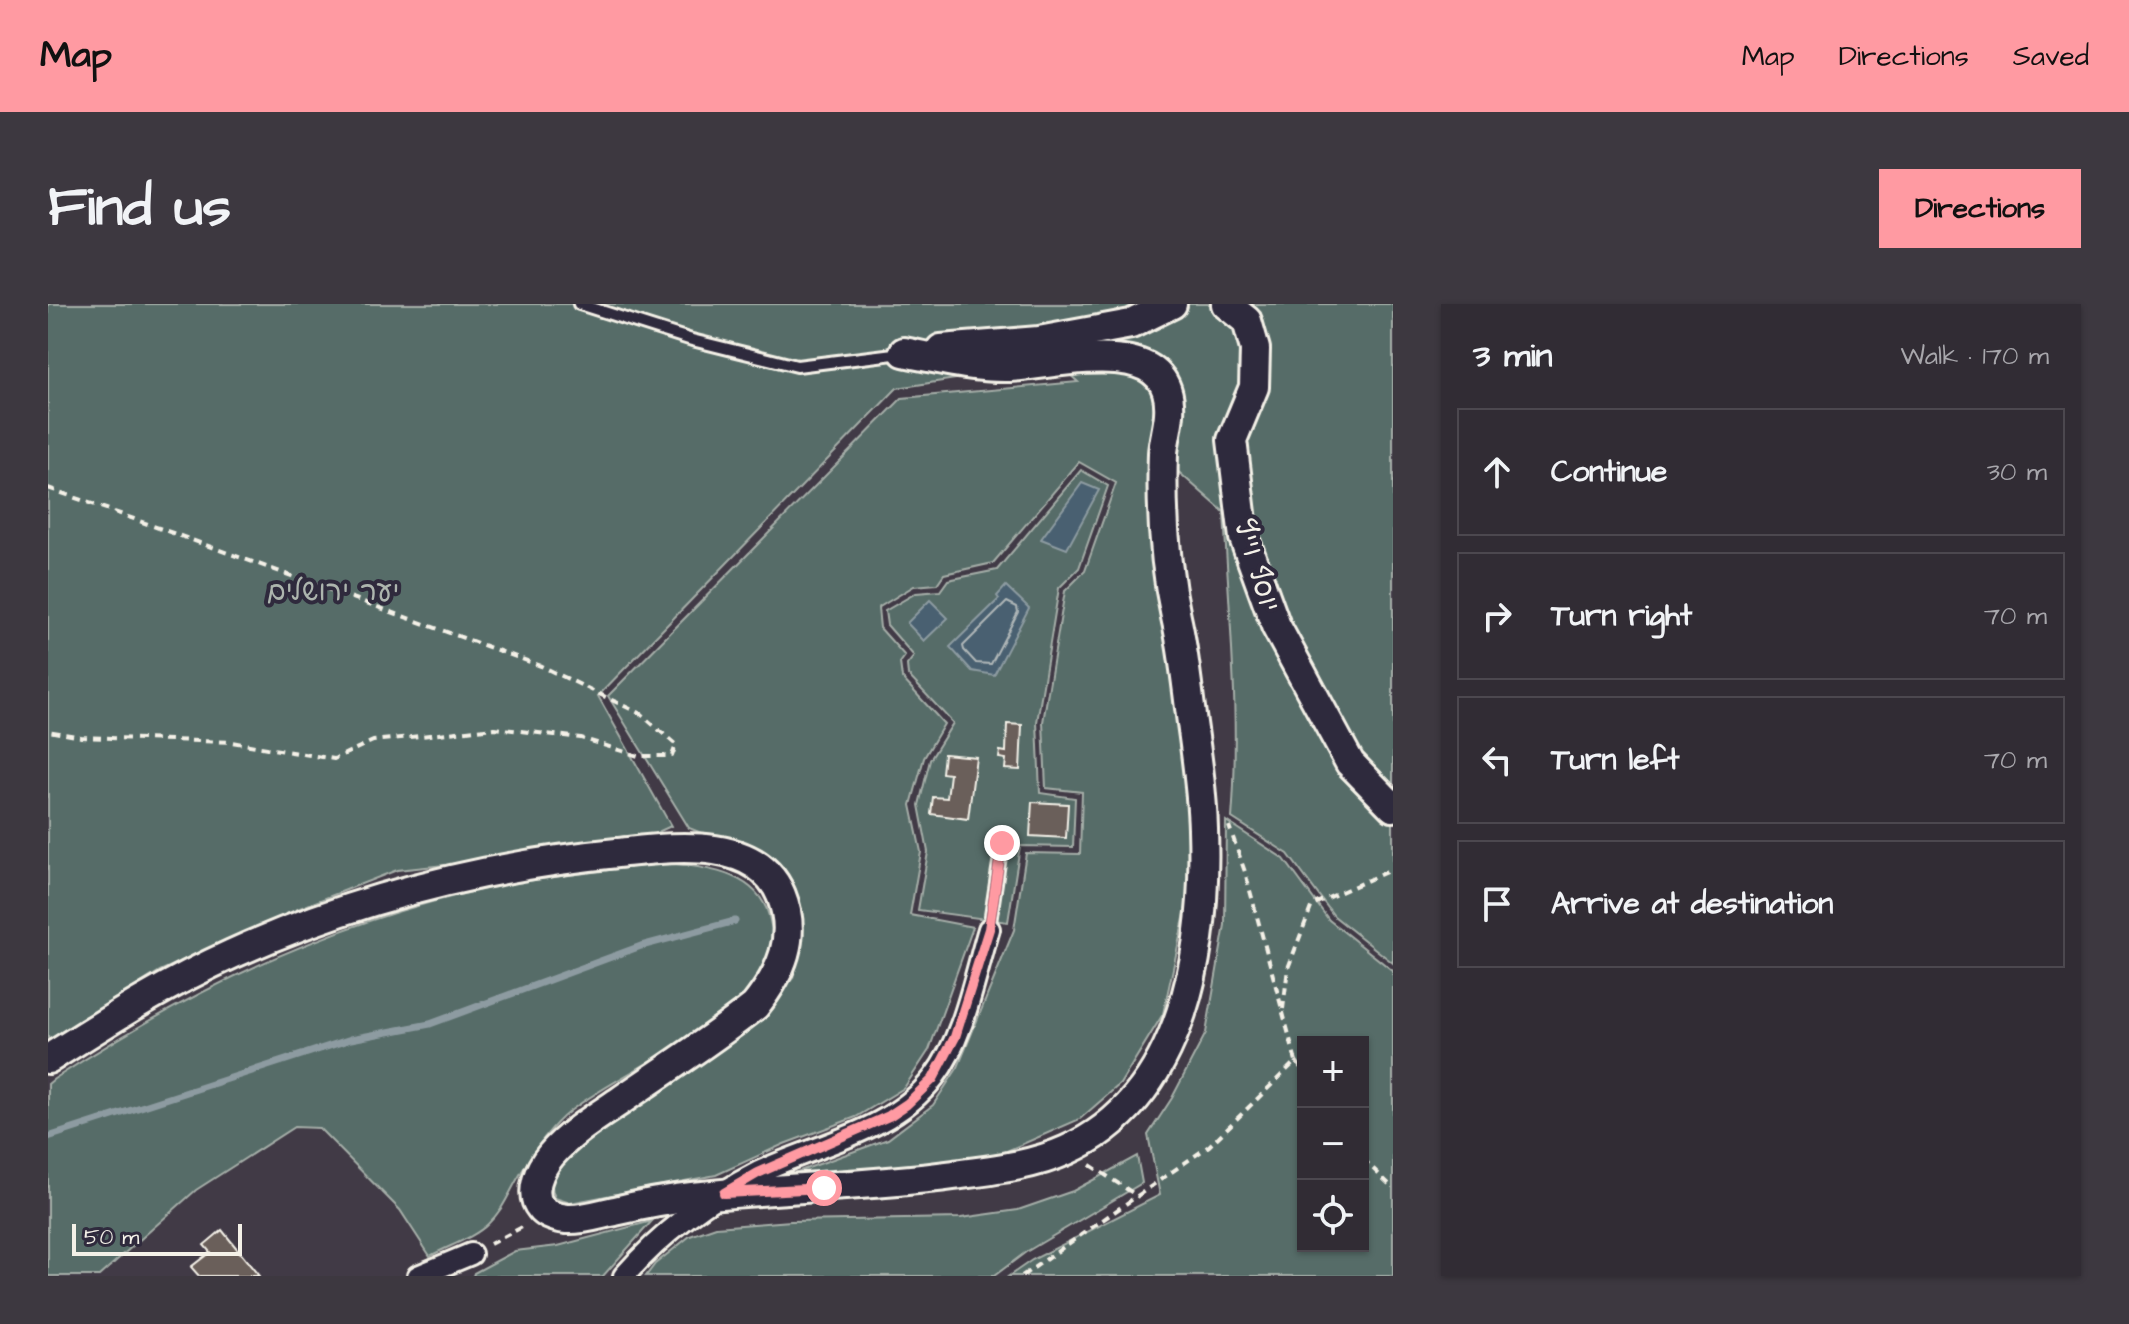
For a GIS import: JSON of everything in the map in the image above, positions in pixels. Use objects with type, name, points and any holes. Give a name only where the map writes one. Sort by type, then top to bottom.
[{"type":"main road","points":[[904,352],[1039,341],[1131,324],[1172,304]]},
{"type":"main road","name":"יוסף וייץ","points":[[1226,304],[1247,321],[1255,349],[1254,387],[1232,440],[1244,538],[1276,626],[1350,763],[1393,807]]},
{"type":"main road","points":[[48,1059],[140,1001],[233,954],[332,914],[431,884],[523,863],[661,849],[703,848],[737,855],[762,869],[778,888],[787,910],[789,934],[784,960],[772,984],[755,1006],[598,1116],[552,1153],[541,1169],[536,1191],[540,1207],[548,1214],[561,1218],[581,1218],[647,1204],[724,1193],[937,1178],[1024,1164],[1068,1150],[1096,1134],[1121,1114],[1142,1091],[1159,1064],[1184,1003],[1199,933],[1204,830],[1199,771],[1186,669],[1167,578],[1163,539],[1163,447],[1169,400],[1166,389],[1154,371],[1145,365],[1120,359],[986,366],[904,352]]},
{"type":"street","points":[[624,1276],[668,1232],[724,1193],[758,1173],[866,1128],[889,1116],[921,1092],[942,1066],[955,1037],[989,929]]},
{"type":"street","points":[[426,1274],[471,1254]]},
{"type":"lane","points":[[579,304],[692,340],[797,366],[904,352]]},
{"type":"lane","points":[[989,929],[1002,843]]},
{"type":"path","points":[[48,488],[541,666],[641,714],[676,745],[672,756],[638,756],[581,738],[495,728],[373,741],[334,759],[231,742],[81,737],[48,731]]},
{"type":"path","points":[[1022,1276],[1209,1146],[1296,1061],[1245,872],[1225,816]]},
{"type":"path","points":[[1283,1011],[1288,968],[1312,905],[1393,869]]},
{"type":"path","points":[[1068,1150],[1139,1197]]},
{"type":"path","points":[[1369,1165],[1393,1188]]},
{"type":"path","points":[[471,1254],[548,1214]]},
{"type":"green space","name":"יער ירושלים","points":[[48,304],[1393,304],[1393,963],[1334,916],[1288,854],[1232,818],[1234,703],[1224,512],[1166,461],[1193,777],[1186,909],[1163,1014],[1120,1084],[1080,1119],[993,1157],[775,1180],[888,1139],[933,1105],[958,1067],[1014,930],[1026,853],[1080,854],[1082,792],[1046,788],[1043,722],[1065,591],[1085,571],[1116,483],[1079,462],[993,563],[944,574],[937,584],[914,586],[878,608],[880,628],[905,656],[900,663],[902,678],[944,724],[924,758],[911,805],[921,852],[910,915],[973,927],[929,1050],[904,1088],[856,1117],[784,1144],[716,1175],[570,1203],[555,1198],[552,1182],[557,1168],[579,1144],[770,1006],[793,978],[800,936],[749,852],[689,828],[608,696],[902,398],[1078,382],[1068,373],[1014,370],[897,388],[598,696],[671,826],[628,846],[397,870],[300,908],[160,971],[48,1042]]},
{"type":"green space","points":[[1081,470],[1108,486],[1079,568],[1059,588],[1037,722],[1040,793],[1075,798],[1073,847],[1020,846],[1008,922],[918,910],[928,852],[919,805],[930,760],[953,723],[908,675],[907,665],[914,656],[887,625],[885,611],[916,593],[940,591],[948,580],[997,570]]},
{"type":"green space","points":[[1226,821],[1284,859],[1329,920],[1393,971],[1393,1276],[1009,1276],[1032,1260],[1160,1195],[1148,1135],[1172,1098],[1206,1033],[1225,925]]},
{"type":"green space","points":[[668,863],[713,870],[742,881],[754,890],[769,916],[772,946],[768,963],[753,986],[732,1007],[562,1118],[534,1151],[498,1213],[476,1234],[430,1256],[400,1210],[319,1128],[294,1127],[196,1190],[99,1276],[48,1276],[48,1084],[54,1079],[220,983],[338,932],[460,895],[541,879]]},
{"type":"green space","points":[[1137,1156],[1142,1183],[1026,1252],[994,1276],[646,1276],[655,1264],[690,1236],[716,1227],[791,1221],[961,1218],[1018,1210],[1073,1191]]},
{"type":"green space","points":[[652,1221],[603,1276],[473,1276],[515,1251],[558,1246]]},
{"type":"water","points":[[1082,483],[1099,490],[1067,549],[1041,539]]},
{"type":"water","points":[[1006,586],[1029,608],[994,675],[972,671],[950,647],[999,599],[997,596]]},
{"type":"water","points":[[930,600],[948,618],[924,641],[907,623]]},
{"type":"building","points":[[1007,724],[1022,725],[1020,770],[1005,769],[1006,759],[999,758],[1000,751],[1006,752]]},
{"type":"building","points":[[944,754],[976,757],[968,819],[931,814],[933,797],[947,798],[950,774],[942,773]]},
{"type":"building","points":[[1032,802],[1068,804],[1066,838],[1030,836]]},
{"type":"building","points":[[222,1230],[259,1276],[199,1276],[191,1267],[210,1252],[204,1245]]},
{"type":"waterway","points":[[48,1137],[351,1039],[430,1024],[641,946],[735,921]]},
{"type":"route","points":[[824,1188],[724,1193],[758,1173],[889,1116],[907,1104],[933,1079],[955,1037],[989,929],[1002,843]]}]
